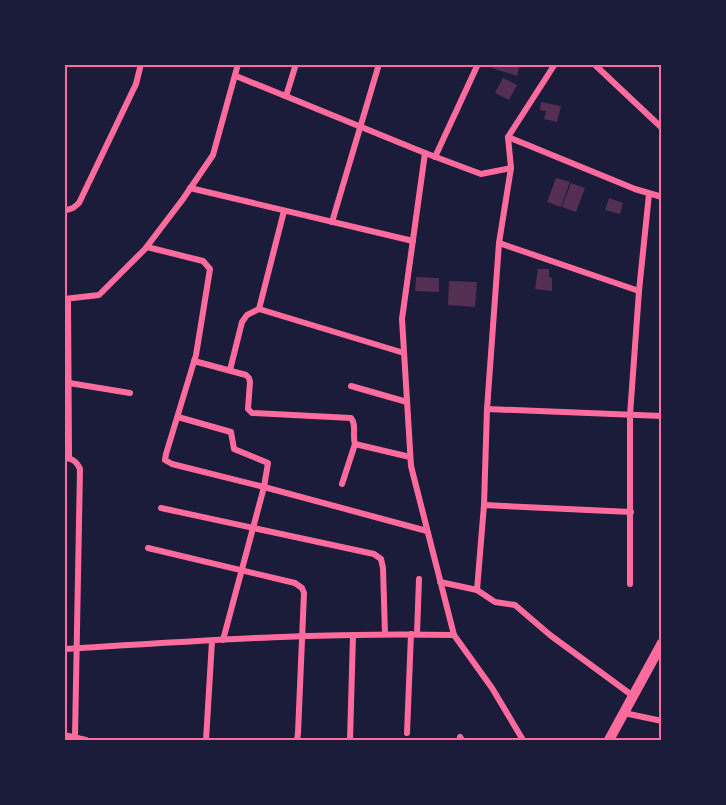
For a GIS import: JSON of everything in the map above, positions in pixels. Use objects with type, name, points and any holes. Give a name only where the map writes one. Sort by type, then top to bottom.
[{"type":"street","points":[[64,211],[79,203],[136,84],[141,64]]},
{"type":"street","points":[[75,737],[80,470],[74,460],[67,458],[69,383],[66,299],[99,296],[147,247],[213,155],[238,64]]},
{"type":"street","points":[[286,96],[296,64]]},
{"type":"street","points":[[332,222],[380,64]]},
{"type":"street","points":[[435,157],[478,64]]},
{"type":"street","points":[[477,590],[499,243],[511,168],[508,137],[555,64]]},
{"type":"street","points":[[594,64],[662,128]]},
{"type":"street","points":[[236,76],[481,174],[511,168]]},
{"type":"street","points":[[508,137],[649,194],[662,197]]},
{"type":"street","points":[[425,153],[402,319],[411,466],[454,635],[492,688],[523,741]]},
{"type":"street","points":[[190,188],[413,242]]},
{"type":"street","points":[[630,584],[630,415],[649,194]]},
{"type":"street","points":[[259,309],[284,211]]},
{"type":"street","points":[[499,243],[639,291]]},
{"type":"street","points":[[147,247],[199,260],[206,263],[210,269],[194,361],[165,460],[172,464],[427,531]]},
{"type":"street","points":[[230,370],[242,322],[247,315],[259,309],[404,353]]},
{"type":"street","points":[[194,361],[246,375],[249,378],[248,409],[252,413],[351,418],[354,424],[355,444],[342,484]]},
{"type":"street","points":[[69,383],[130,393]]},
{"type":"street","points":[[351,386],[407,402]]},
{"type":"street","points":[[487,409],[662,416]]},
{"type":"street","points":[[177,417],[231,432],[233,448],[268,463],[264,487],[223,640]]},
{"type":"street","points":[[355,444],[410,457]]},
{"type":"street","points":[[484,505],[631,512]]},
{"type":"street","points":[[161,508],[374,554],[381,559],[383,568],[385,634]]},
{"type":"street","points":[[148,549],[295,583],[302,588],[304,593],[303,637],[297,741]]},
{"type":"street","points":[[408,734],[419,579]]},
{"type":"street","points":[[440,582],[477,590],[495,602],[515,605],[633,696]]},
{"type":"street","points":[[64,649],[353,635],[454,635]]},
{"type":"street","points":[[350,741],[353,635]]},
{"type":"street","points":[[206,741],[212,641]]},
{"type":"street","points":[[609,741],[662,643]]},
{"type":"street","points":[[624,713],[662,721]]},
{"type":"street","points":[[64,735],[86,741]]},
{"type":"building","points":[[493,64],[520,64],[517,76],[492,68]]},
{"type":"building","points":[[503,78],[517,85],[509,100],[495,93]]},
{"type":"building","points":[[541,102],[561,106],[557,122],[544,119],[546,111],[540,110]]},
{"type":"building","points":[[556,178],[570,182],[561,207],[547,202]]},
{"type":"building","points":[[571,183],[585,188],[576,212],[562,207]]},
{"type":"building","points":[[609,198],[623,203],[620,214],[605,210]]},
{"type":"building","points":[[538,269],[549,269],[552,291],[535,289]]},
{"type":"building","points":[[416,277],[439,278],[439,292],[415,291]]},
{"type":"building","points":[[449,281],[477,282],[475,307],[448,305]]}]
